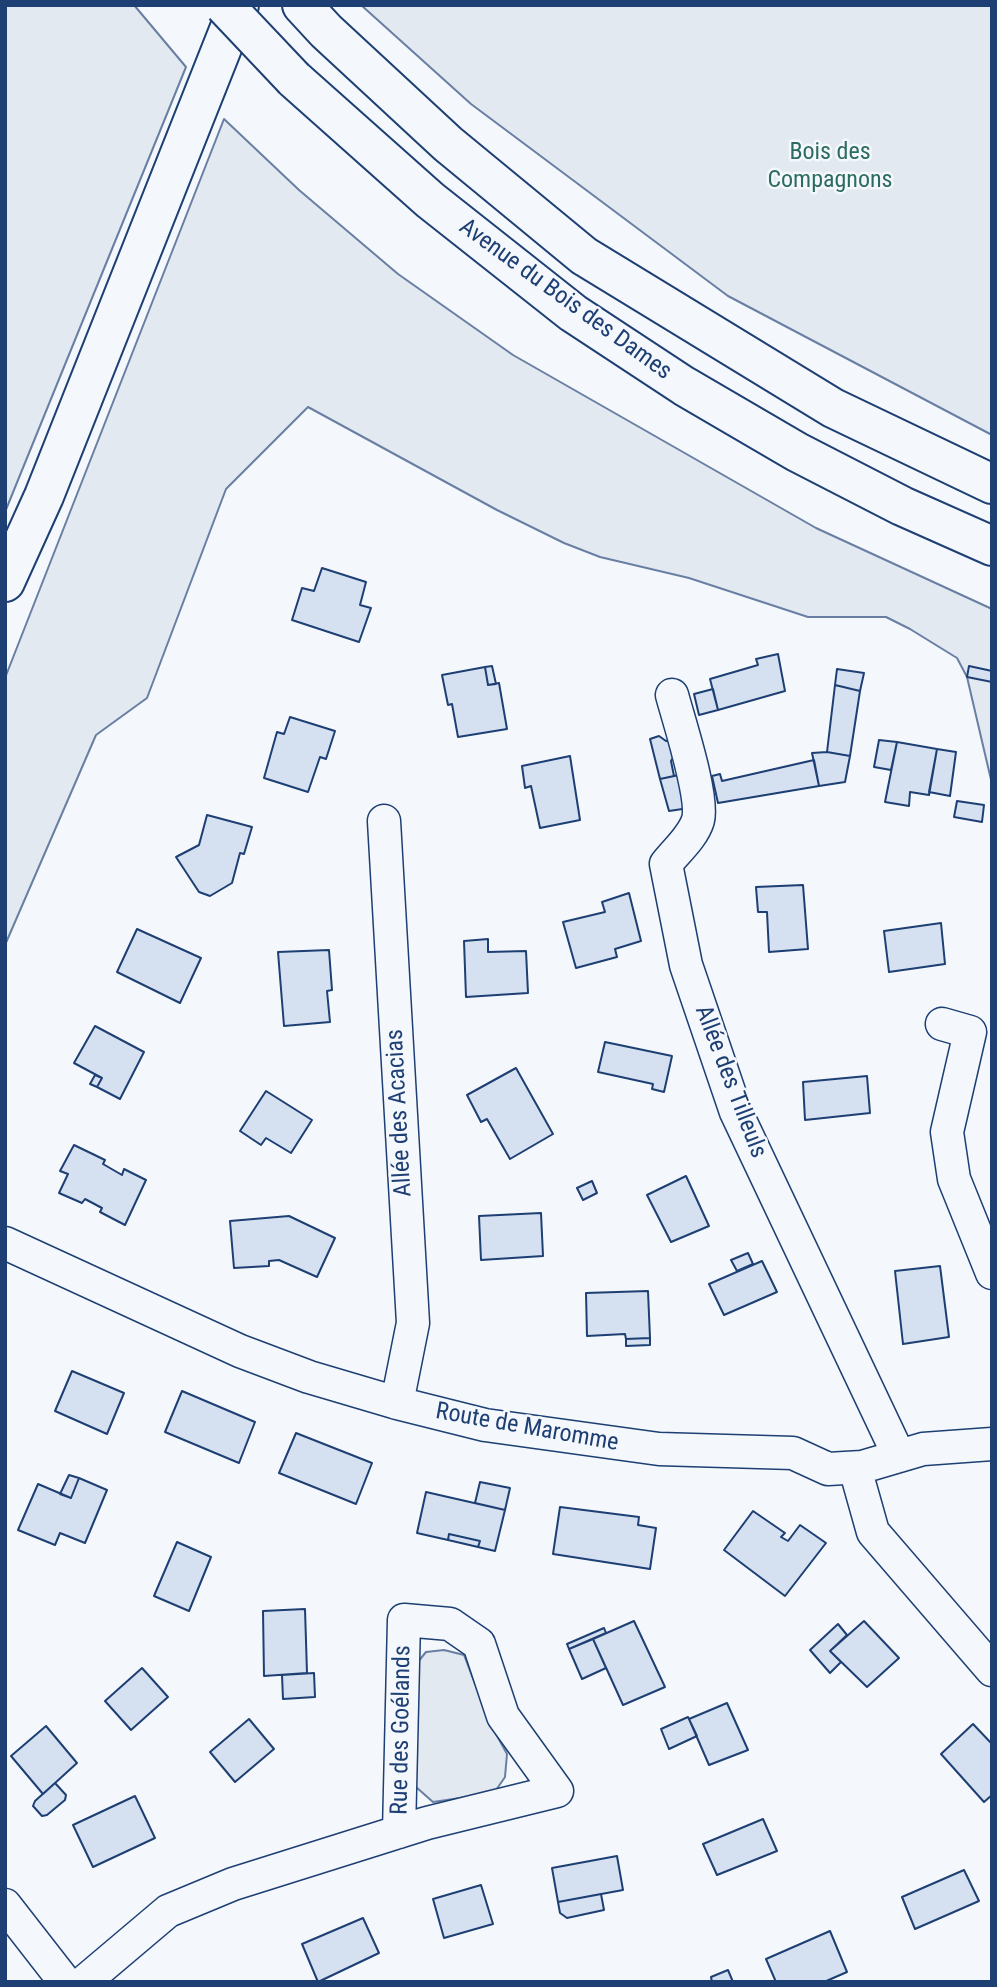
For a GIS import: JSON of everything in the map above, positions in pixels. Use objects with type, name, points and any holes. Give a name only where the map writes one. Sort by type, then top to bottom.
[{"type":"highway","name":"Avenue du Bois des Dames","points":[[223,5],[294,79],[429,200],[573,313],[684,386],[797,452],[902,506],[992,546]]},
{"type":"highway","points":[[5,582],[44,496],[239,5]]},
{"type":"highway","name":"Avenue du Bois des Dames","points":[[314,18],[448,144],[583,256],[833,408],[992,484]]},
{"type":"street","name":"Allée des Tilleuls","points":[[673,695],[697,787],[699,819],[689,837],[666,864],[686,965],[736,1112],[899,1456]]},
{"type":"street","name":"Allée des Acacias","points":[[384,821],[413,1323],[397,1403]]},
{"type":"street","points":[[942,1024],[970,1032],[947,1132],[954,1179],[967,1217],[992,1273]]},
{"type":"street","name":"Route de Maromme","points":[[5,1243],[240,1351],[309,1377],[397,1403],[498,1427],[659,1449],[793,1453],[828,1469],[855,1468],[923,1449],[992,1444]]},
{"type":"street","points":[[855,1468],[873,1532],[992,1670]]},
{"type":"street","name":"Rue des Goélands","points":[[84,1982],[169,1911],[233,1884],[400,1832],[556,1791],[503,1716],[479,1644],[450,1624],[404,1620],[400,1832]]},
{"type":"street","points":[[5,1905],[65,1982]]},
{"type":"green space","points":[[5,5],[134,5],[186,67],[5,512]]},
{"type":"green space","name":"Bois des Compagnons","points":[[361,5],[992,5],[992,435],[728,296],[471,104]]},
{"type":"green space","points":[[224,119],[299,190],[398,274],[513,355],[816,528],[992,609],[992,784],[967,677],[957,658],[910,629],[886,617],[808,617],[689,578],[600,557],[564,543],[497,510],[308,407],[226,489],[147,698],[96,735],[5,945],[5,678]]},
{"type":"green space","points":[[444,1650],[464,1655],[490,1723],[507,1754],[505,1777],[494,1793],[433,1802],[416,1787],[417,1663],[426,1652]]},
{"type":"building","points":[[322,568],[366,582],[360,605],[371,608],[359,642],[292,620],[302,588],[314,591]]},
{"type":"building","points":[[778,654],[785,691],[718,710],[710,679],[758,665],[756,659]]},
{"type":"building","points":[[492,666],[496,684],[488,685],[485,667]]},
{"type":"building","points":[[969,666],[992,671],[992,682],[967,677]]},
{"type":"building","points":[[485,667],[488,685],[499,683],[507,729],[458,737],[452,704],[448,705],[442,675]]},
{"type":"building","points":[[837,669],[864,673],[860,691],[835,685]]},
{"type":"building","points":[[835,685],[860,691],[850,756],[827,752]]},
{"type":"building","points":[[713,689],[718,710],[699,715],[694,694]]},
{"type":"building","points":[[290,717],[335,731],[326,759],[320,757],[308,792],[264,778],[277,732],[284,734]]},
{"type":"building","points":[[659,736],[666,741],[671,740],[674,756],[671,761],[674,776],[660,779],[650,739]]},
{"type":"building","points":[[879,740],[897,742],[891,770],[874,767]]},
{"type":"building","points":[[897,742],[937,749],[929,795],[910,792],[909,806],[885,802]]},
{"type":"building","points":[[937,749],[956,752],[950,796],[929,792]]},
{"type":"building","points":[[827,752],[850,756],[845,782],[819,786],[812,753]]},
{"type":"building","points":[[570,756],[580,820],[540,828],[531,786],[525,788],[522,766]]},
{"type":"building","points":[[814,760],[819,786],[718,803],[712,776],[720,774],[722,781]]},
{"type":"building","points":[[679,775],[689,808],[669,811],[660,779]]},
{"type":"building","points":[[957,801],[984,805],[982,822],[954,817]]},
{"type":"building","points":[[207,815],[252,827],[244,854],[240,853],[232,883],[210,896],[199,892],[176,857],[199,845]]},
{"type":"building","points":[[803,885],[808,949],[769,952],[767,912],[758,912],[756,887]]},
{"type":"building","points":[[629,893],[641,941],[615,949],[617,957],[576,968],[563,922],[605,912],[602,902]]},
{"type":"building","points":[[941,923],[945,964],[889,972],[884,931]]},
{"type":"building","points":[[137,929],[201,958],[180,1003],[117,972]]},
{"type":"building","points":[[488,939],[488,952],[526,951],[528,993],[466,997],[464,941]]},
{"type":"building","points":[[329,950],[332,990],[327,991],[330,1022],[284,1026],[278,952]]},
{"type":"building","points":[[95,1026],[144,1052],[120,1099],[97,1087],[102,1078],[74,1063]]},
{"type":"building","points":[[605,1042],[672,1056],[664,1092],[652,1089],[653,1084],[598,1072]]},
{"type":"building","points":[[516,1068],[553,1134],[510,1159],[487,1119],[481,1122],[467,1095]]},
{"type":"building","points":[[95,1075],[102,1078],[97,1087],[90,1084]]},
{"type":"building","points":[[867,1076],[870,1113],[805,1120],[803,1082]]},
{"type":"building","points":[[266,1091],[312,1120],[291,1153],[266,1138],[261,1145],[240,1131]]},
{"type":"building","points":[[74,1145],[105,1160],[103,1164],[122,1175],[124,1169],[146,1180],[125,1225],[100,1212],[102,1208],[85,1199],[82,1203],[59,1193],[68,1174],[60,1171]]},
{"type":"building","points":[[686,1176],[709,1226],[671,1242],[647,1195]]},
{"type":"building","points":[[592,1181],[597,1193],[583,1200],[577,1188]]},
{"type":"building","points":[[541,1213],[543,1256],[481,1260],[479,1216]]},
{"type":"building","points":[[289,1216],[335,1238],[317,1277],[279,1260],[269,1261],[269,1266],[234,1268],[230,1221]]},
{"type":"building","points":[[748,1253],[753,1264],[737,1271],[731,1260]]},
{"type":"building","points":[[762,1261],[777,1292],[724,1315],[709,1284]]},
{"type":"building","points":[[940,1266],[949,1337],[903,1344],[895,1271]]},
{"type":"building","points":[[648,1291],[650,1338],[626,1339],[625,1334],[587,1336],[586,1293]]},
{"type":"building","points":[[650,1338],[650,1345],[626,1346],[626,1339]]},
{"type":"building","points":[[72,1371],[124,1393],[107,1434],[55,1411]]},
{"type":"building","points":[[182,1391],[255,1422],[239,1463],[165,1432]]},
{"type":"building","points":[[296,1433],[372,1463],[356,1504],[279,1473]]},
{"type":"building","points":[[69,1475],[79,1478],[71,1498],[60,1494]]},
{"type":"building","points":[[79,1478],[107,1490],[85,1543],[60,1533],[55,1545],[18,1530],[38,1484],[71,1498]]},
{"type":"building","points":[[480,1482],[510,1488],[505,1510],[475,1503]]},
{"type":"building","points":[[426,1492],[505,1510],[495,1551],[478,1547],[480,1541],[449,1534],[448,1540],[417,1533]]},
{"type":"building","points":[[560,1507],[639,1517],[638,1525],[656,1528],[650,1569],[553,1554]]},
{"type":"building","points":[[753,1511],[785,1533],[781,1537],[788,1541],[800,1525],[826,1543],[785,1596],[724,1550]]},
{"type":"building","points":[[449,1534],[480,1541],[478,1547],[448,1540]]},
{"type":"building","points":[[177,1542],[211,1557],[189,1611],[154,1596]]},
{"type":"building","points":[[305,1609],[307,1673],[264,1676],[263,1611]]},
{"type":"building","points":[[634,1621],[665,1687],[623,1705],[593,1639]]},
{"type":"building","points":[[864,1621],[899,1658],[867,1687],[830,1651]]},
{"type":"building","points":[[838,1624],[847,1635],[830,1651],[841,1662],[830,1673],[810,1650]]},
{"type":"building","points":[[604,1628],[606,1633],[569,1649],[567,1644]]},
{"type":"building","points":[[593,1639],[606,1668],[582,1679],[569,1649]]},
{"type":"building","points":[[142,1668],[168,1697],[131,1730],[105,1701]]},
{"type":"building","points":[[314,1673],[315,1697],[283,1699],[282,1675]]},
{"type":"building","points":[[727,1703],[748,1750],[709,1765],[689,1719]]},
{"type":"building","points":[[688,1717],[697,1736],[669,1749],[661,1729]]},
{"type":"building","points":[[249,1719],[274,1749],[235,1782],[210,1752]]},
{"type":"building","points":[[973,1724],[992,1744],[992,1795],[984,1802],[941,1754]]},
{"type":"building","points":[[46,1726],[77,1763],[43,1794],[11,1756]]},
{"type":"building","points":[[55,1783],[66,1795],[65,1800],[42,1816],[33,1806]]},
{"type":"building","points":[[135,1796],[155,1838],[93,1867],[73,1825]]},
{"type":"building","points":[[763,1819],[777,1851],[717,1875],[703,1844]]},
{"type":"building","points":[[617,1856],[623,1890],[558,1902],[552,1868]]},
{"type":"building","points":[[964,1870],[979,1901],[915,1929],[902,1897]]},
{"type":"building","points":[[481,1885],[493,1924],[444,1938],[433,1899]]},
{"type":"building","points":[[601,1894],[604,1910],[567,1918],[560,1913],[558,1902]]},
{"type":"building","points":[[363,1918],[379,1953],[318,1982],[302,1944]]},
{"type":"building","points":[[830,1931],[847,1972],[824,1982],[776,1982],[766,1959]]},
{"type":"building","points":[[728,1970],[733,1982],[712,1982],[711,1977]]}]
